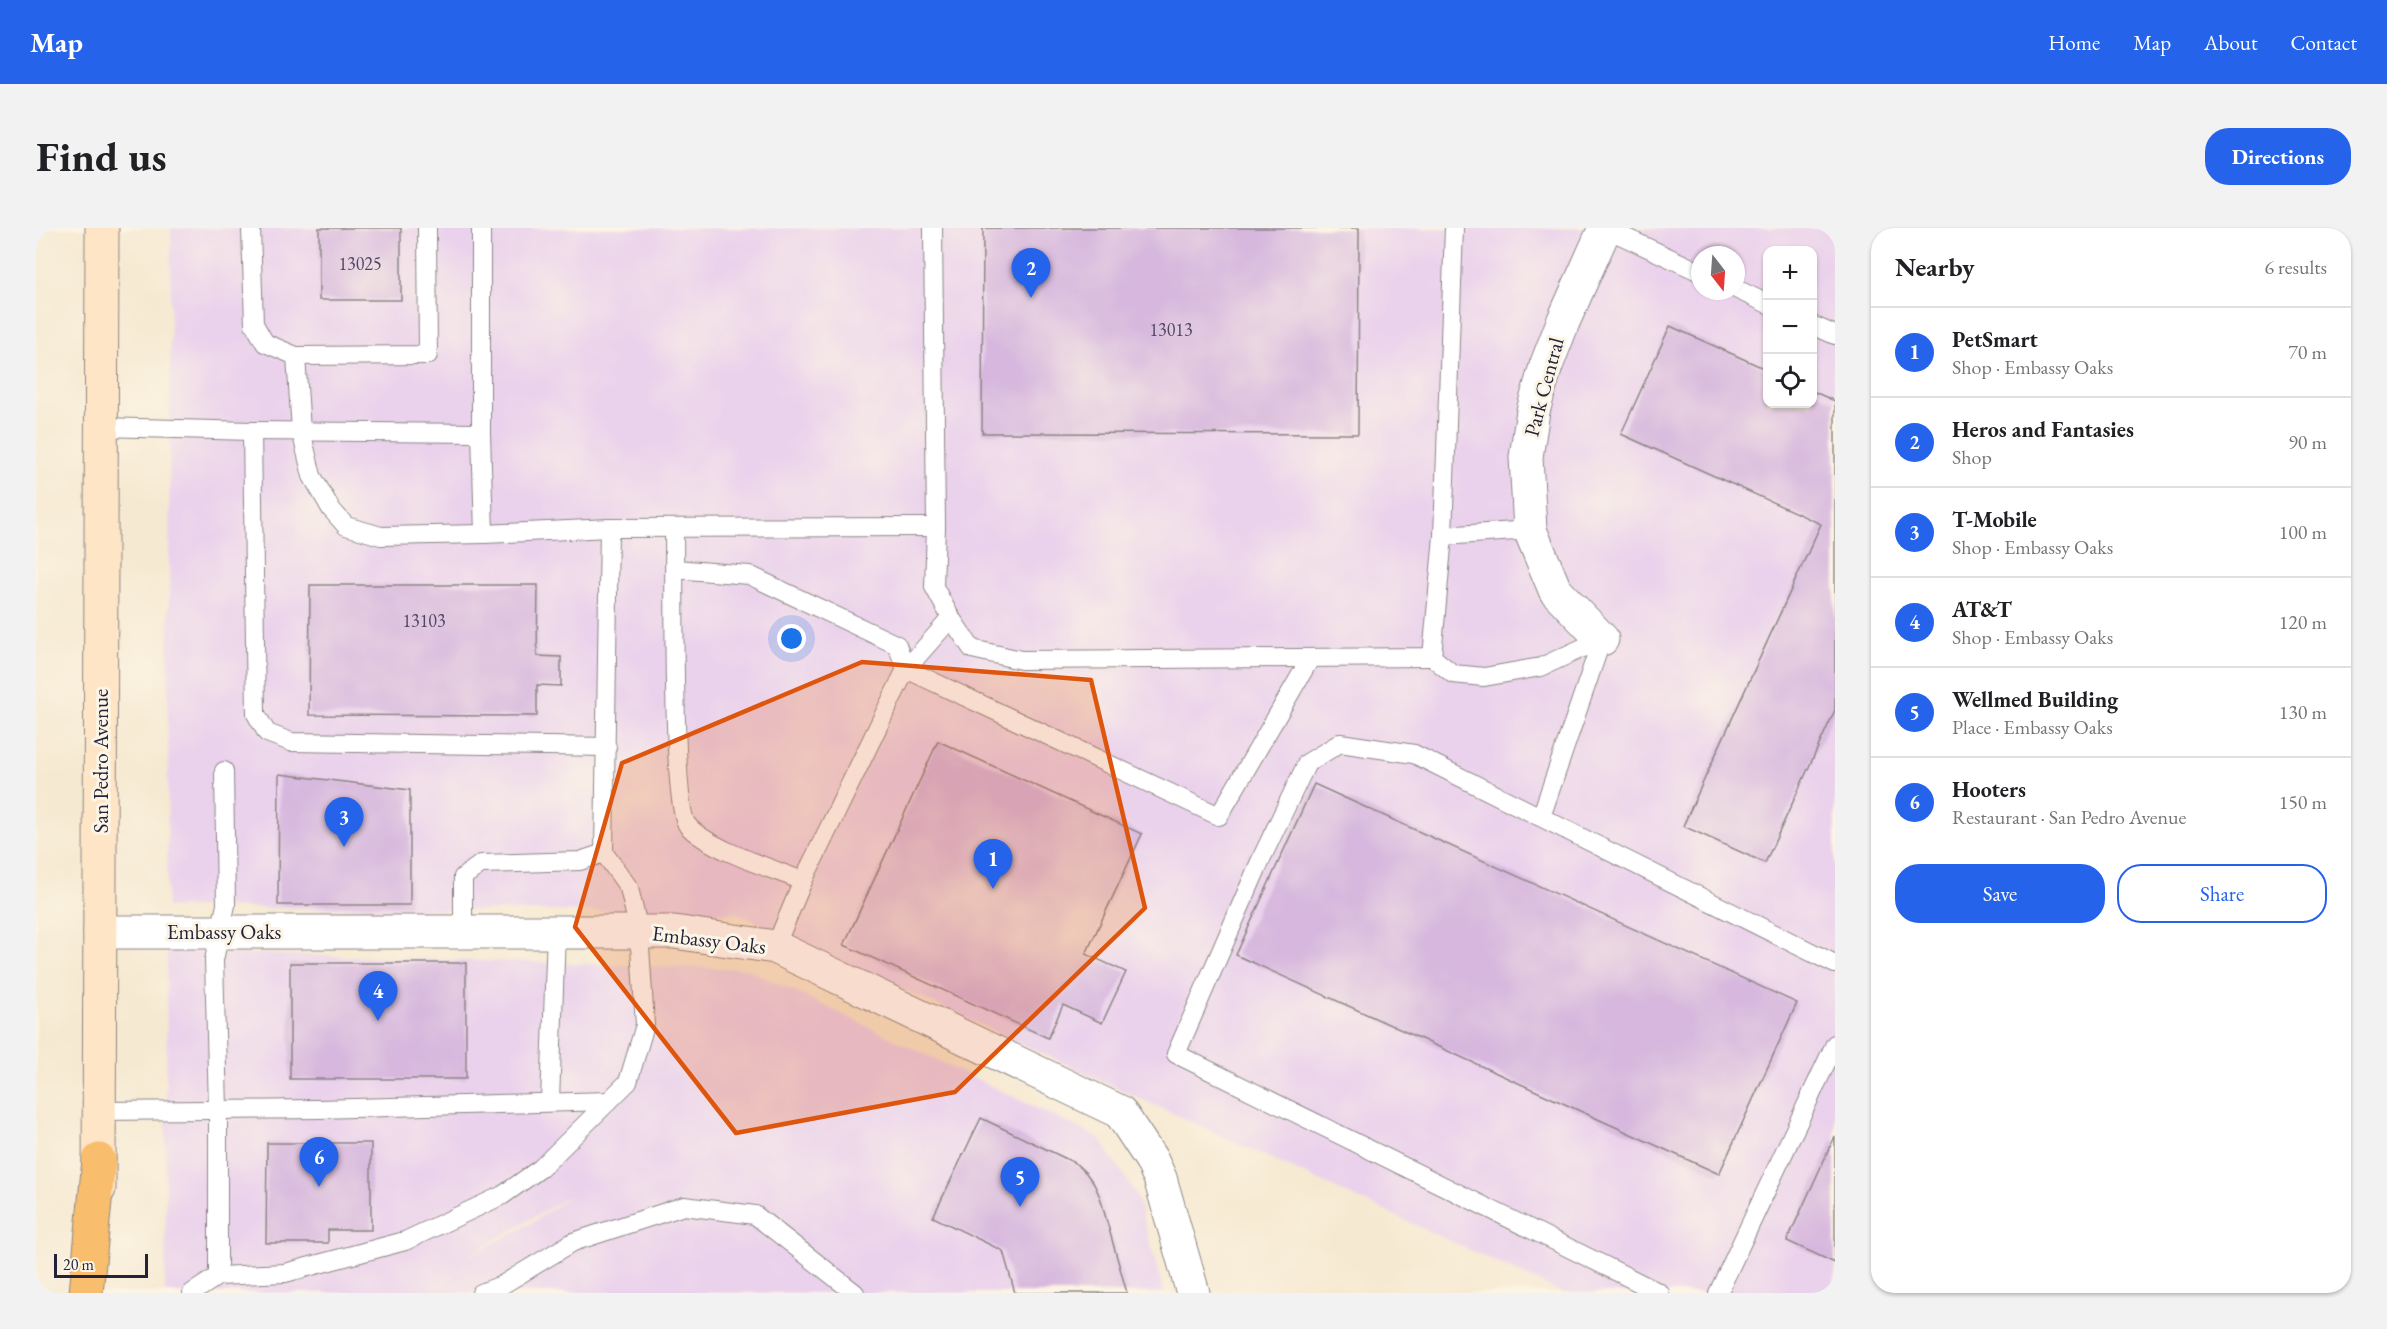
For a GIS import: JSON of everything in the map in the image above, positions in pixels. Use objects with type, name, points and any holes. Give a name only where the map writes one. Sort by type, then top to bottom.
[{"type":"highway","points":[[86,1293],[99,1160]]},
{"type":"main road","name":"San Pedro Avenue","points":[[101,1293],[99,1111],[102,228]]},
{"type":"street","name":"Park Central","points":[[1602,639],[1555,590],[1530,530],[1526,457],[1533,411],[1545,366],[1605,228]]},
{"type":"street","name":"Embassy Oaks","points":[[100,932],[639,931],[674,932],[775,947],[1120,1112],[1151,1159],[1160,1178],[1193,1293]]},
{"type":"lane","points":[[251,228],[254,324],[265,343],[296,356],[428,355],[427,228]]},
{"type":"lane","points":[[481,228],[481,433],[484,534]]},
{"type":"lane","points":[[933,228],[936,526],[934,587],[972,649],[1021,660],[1432,657],[1453,674],[1484,677],[1541,667],[1602,639]]},
{"type":"lane","points":[[1432,657],[1443,536],[1454,228]]},
{"type":"lane","points":[[1605,228],[1691,268]]},
{"type":"lane","points":[[1745,293],[1763,302]]},
{"type":"lane","points":[[1817,327],[1835,335]]},
{"type":"lane","points":[[296,356],[301,431],[312,476],[331,509],[346,526],[381,536],[609,528],[936,526]]},
{"type":"lane","points":[[102,427],[481,433]]},
{"type":"lane","points":[[252,431],[256,714],[267,733],[291,742],[607,747]]},
{"type":"lane","points":[[192,1293],[218,1276],[285,1273],[405,1241],[503,1196],[541,1168],[628,1082],[645,1024],[639,931],[629,888],[604,853],[609,528]]},
{"type":"lane","points":[[674,529],[677,752],[681,806],[687,825],[711,843],[803,881]]},
{"type":"lane","points":[[1443,536],[1530,530]]},
{"type":"lane","points":[[675,568],[750,575],[897,645],[906,669],[1219,816],[1310,658]]},
{"type":"lane","points":[[775,947],[803,881],[906,669],[951,618]]},
{"type":"lane","points":[[1541,817],[1602,639]]},
{"type":"lane","points":[[1660,1293],[1176,1054],[1262,857],[1307,763],[1340,743],[1414,754],[1835,964]]},
{"type":"lane","points":[[218,1276],[218,1109],[214,960],[226,905],[224,771]]},
{"type":"lane","points":[[463,930],[463,877],[481,864],[580,861],[604,853]]},
{"type":"lane","points":[[550,1102],[555,931]]},
{"type":"lane","points":[[1718,1293],[1835,1044]]},
{"type":"lane","points":[[99,1111],[609,1101]]},
{"type":"lane","points":[[481,1293],[513,1286],[573,1242],[684,1206],[754,1215],[855,1293]]},
{"type":"highlighted area","points":[[862,662],[1091,680],[1145,908],[955,1092],[736,1133],[575,927],[622,763]]},
{"type":"shaded area","points":[[171,228],[1835,228],[1835,1293],[1563,1293],[737,913],[167,907]]},
{"type":"shaded area","points":[[167,951],[748,969],[1099,1138],[1137,1195],[1164,1293],[165,1293]],"holes":[[[575,1193],[530,1224],[469,1256]]]},
{"type":"building","points":[[319,228],[401,228],[401,300],[319,300]]},
{"type":"building","points":[[983,228],[1359,228],[1358,434],[982,433]]},
{"type":"building","points":[[1670,326],[1763,368],[1763,408],[1817,408],[1817,393],[1835,401],[1835,710],[1765,863],[1683,826],[1821,524],[1621,434]]},
{"type":"building","points":[[310,585],[538,585],[537,656],[561,657],[561,686],[537,685],[537,716],[309,715]]},
{"type":"building","points":[[938,741],[1142,834],[1086,954],[1126,972],[1102,1023],[1063,1005],[1048,1038],[844,945]]},
{"type":"building","points":[[279,774],[410,790],[410,905],[278,905]]},
{"type":"building","points":[[1314,784],[1797,1003],[1719,1174],[1236,955]]},
{"type":"building","points":[[290,963],[466,963],[466,1079],[290,1079]]},
{"type":"building","points":[[981,1118],[1075,1163],[1086,1173],[1100,1197],[1127,1293],[1015,1293],[1003,1251],[933,1217]]},
{"type":"building","points":[[1835,1136],[1835,1263],[1787,1241]]},
{"type":"building","points":[[267,1143],[371,1143],[371,1230],[328,1230],[328,1243],[266,1243]]},
{"type":"place","name":"Heros and Fantasies","points":[[1031,298]]},
{"type":"place","name":"T-Mobile","points":[[344,847]]},
{"type":"place","name":"PetSmart","points":[[993,889]]},
{"type":"place","name":"AT&T","points":[[378,1021]]},
{"type":"place","name":"Hooters","points":[[319,1187]]},
{"type":"place","name":"Wellmed Building","points":[[1020,1207]]}]
